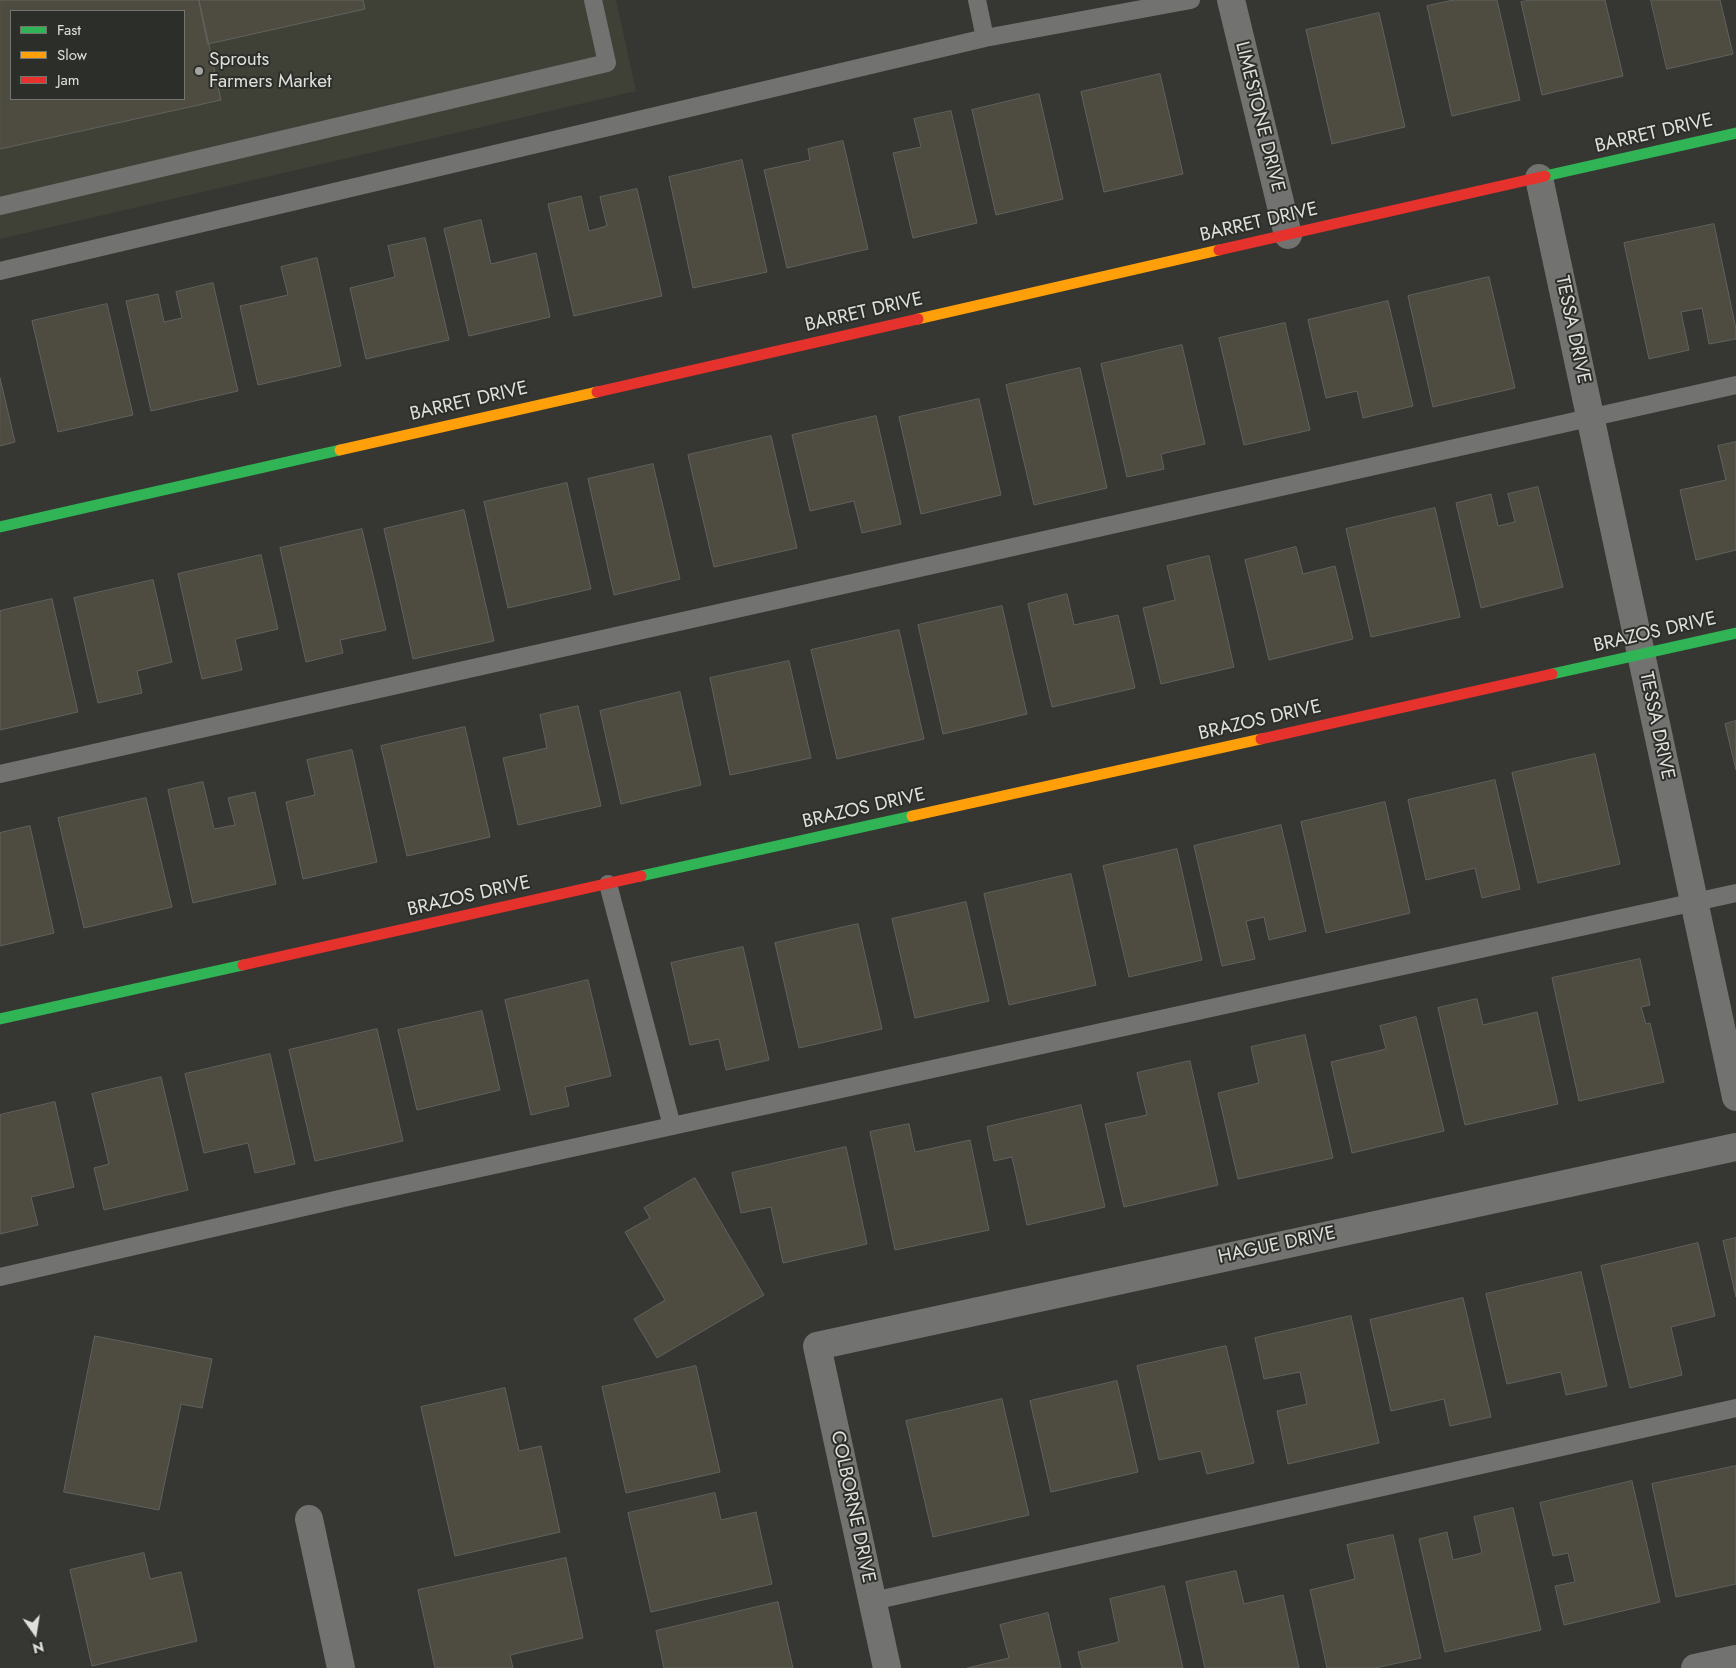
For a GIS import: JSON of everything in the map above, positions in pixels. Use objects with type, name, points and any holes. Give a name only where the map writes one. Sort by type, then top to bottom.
[{"type":"street","name":"LIMESTONE DRIVE","points":[[1231,0],[1288,235]]},
{"type":"street","name":"BARRET DRIVE","points":[[0,527],[1736,134]]},
{"type":"street","name":"TESSA DRIVE","points":[[1539,178],[1736,1098]]},
{"type":"street","name":"BRAZOS DRIVE","points":[[0,1019],[1736,633]]},
{"type":"street","name":"HAGUE DRIVE","points":[[817,1346],[1736,1147]]},
{"type":"street","name":"COLBORNE DRIVE","points":[[817,1346],[887,1668]]},
{"type":"street","points":[[309,1519],[341,1668]]},
{"type":"street","points":[[1694,1668],[1736,1659]]},
{"type":"lane","points":[[0,206],[607,63],[593,0]]},
{"type":"lane","points":[[977,0],[985,38]]},
{"type":"lane","points":[[0,271],[985,38],[1191,0]]},
{"type":"lane","points":[[0,774],[1736,385]]},
{"type":"lane","points":[[608,884],[672,1126]]},
{"type":"lane","points":[[0,1277],[672,1126],[1736,893]]},
{"type":"lane","points":[[873,1601],[1736,1408]]},
{"type":"shaded area","points":[[0,0],[616,0],[636,91],[0,239]]},
{"type":"building","name":"Sprouts Farmers Market","points":[[0,0],[199,0],[221,100],[0,149]]},
{"type":"building","points":[[199,0],[363,0],[365,9],[208,44]]},
{"type":"building","points":[[1454,0],[1497,0],[1520,100],[1452,116],[1427,6]]},
{"type":"building","points":[[1532,0],[1605,0],[1623,76],[1542,95],[1521,2]]},
{"type":"building","points":[[1651,0],[1720,0],[1733,54],[1667,69]]},
{"type":"building","points":[[1379,13],[1405,127],[1332,144],[1306,30]]},
{"type":"building","points":[[1160,74],[1183,174],[1104,192],[1081,92]]},
{"type":"building","points":[[1039,94],[1063,199],[996,215],[972,110]]},
{"type":"building","points":[[951,111],[977,223],[913,238],[893,153],[921,147],[914,119]]},
{"type":"building","points":[[843,141],[868,249],[787,268],[764,170],[810,160],[808,149]]},
{"type":"building","points":[[742,160],[767,272],[693,288],[669,177]]},
{"type":"building","points":[[637,189],[662,296],[574,316],[548,204],[581,196],[589,231],[607,226],[600,197]]},
{"type":"building","points":[[481,220],[491,264],[536,253],[550,317],[469,336],[444,229]]},
{"type":"building","points":[[1714,224],[1736,329],[1736,339],[1709,344],[1702,308],[1681,312],[1689,350],[1649,359],[1624,243]]},
{"type":"building","points":[[425,238],[449,340],[366,359],[350,288],[395,277],[388,246]]},
{"type":"building","points":[[317,258],[341,366],[258,385],[240,306],[288,295],[281,267]]},
{"type":"building","points":[[1489,277],[1515,388],[1433,407],[1408,296]]},
{"type":"building","points":[[213,283],[238,391],[151,411],[126,301],[158,294],[164,322],[182,318],[176,292]]},
{"type":"building","points":[[1388,301],[1413,406],[1363,418],[1357,391],[1326,398],[1308,320]]},
{"type":"building","points":[[107,304],[133,415],[58,432],[32,321]]},
{"type":"building","points":[[1285,323],[1310,430],[1244,445],[1219,338]]},
{"type":"building","points":[[1182,345],[1205,444],[1161,454],[1164,469],[1127,477],[1101,364]]},
{"type":"building","points":[[1080,368],[1107,488],[1034,505],[1006,385]]},
{"type":"building","points":[[0,378],[15,442],[0,446]]},
{"type":"building","points":[[979,399],[1001,495],[921,514],[899,417]]},
{"type":"building","points":[[876,416],[901,524],[862,533],[854,501],[810,511],[792,435]]},
{"type":"building","points":[[771,436],[797,548],[714,567],[688,455]]},
{"type":"building","points":[[1736,442],[1736,550],[1696,560],[1680,490],[1726,480],[1718,446]]},
{"type":"building","points":[[653,464],[680,579],[614,595],[588,479]]},
{"type":"building","points":[[567,483],[591,589],[508,608],[484,502]]},
{"type":"building","points":[[1538,487],[1563,587],[1481,608],[1456,503],[1491,494],[1498,526],[1515,522],[1508,494]]},
{"type":"building","points":[[1435,508],[1460,617],[1371,637],[1346,529]]},
{"type":"building","points":[[464,510],[494,641],[413,659],[384,529]]},
{"type":"building","points":[[362,529],[386,630],[340,640],[343,653],[306,662],[280,548]]},
{"type":"building","points":[[1296,547],[1303,574],[1335,566],[1353,639],[1269,660],[1245,560]]},
{"type":"building","points":[[261,555],[278,629],[235,639],[242,670],[202,679],[178,574]]},
{"type":"building","points":[[1209,556],[1234,667],[1161,684],[1143,608],[1175,600],[1167,566]]},
{"type":"building","points":[[153,580],[172,662],[137,671],[142,693],[98,703],[74,598]]},
{"type":"building","points":[[1067,594],[1074,625],[1118,615],[1135,688],[1052,707],[1028,604]]},
{"type":"building","points":[[52,599],[78,712],[0,730],[0,611]]},
{"type":"building","points":[[1002,606],[1027,714],[943,734],[918,625]]},
{"type":"building","points":[[899,630],[924,739],[837,759],[811,650]]},
{"type":"building","points":[[789,661],[811,758],[730,775],[710,678]]},
{"type":"building","points":[[680,692],[701,785],[621,804],[600,711]]},
{"type":"building","points":[[578,706],[601,806],[518,825],[503,758],[547,748],[540,715]]},
{"type":"building","points":[[1736,721],[1736,770],[1725,724]]},
{"type":"building","points":[[465,727],[490,837],[407,856],[381,746]]},
{"type":"building","points":[[352,750],[377,862],[303,879],[286,802],[315,795],[307,760]]},
{"type":"building","points":[[1595,754],[1620,864],[1538,883],[1512,773]]},
{"type":"building","points":[[1495,780],[1520,889],[1482,898],[1475,868],[1426,880],[1408,800]]},
{"type":"building","points":[[203,782],[214,829],[235,825],[228,798],[255,792],[276,884],[193,903],[168,790]]},
{"type":"building","points":[[146,798],[172,907],[84,928],[58,818]]},
{"type":"building","points":[[1385,802],[1410,913],[1326,933],[1301,822]]},
{"type":"building","points":[[1281,825],[1306,931],[1269,940],[1264,917],[1246,921],[1255,959],[1222,966],[1194,846]]},
{"type":"building","points":[[30,826],[54,933],[0,946],[0,833]]},
{"type":"building","points":[[1177,849],[1202,960],[1129,977],[1103,866]]},
{"type":"building","points":[[1071,874],[1096,985],[1009,1005],[984,894]]},
{"type":"building","points":[[966,902],[989,1001],[915,1018],[892,919]]},
{"type":"building","points":[[858,924],[882,1029],[799,1048],[775,943]]},
{"type":"building","points":[[743,947],[769,1060],[726,1070],[719,1039],[690,1045],[671,963]]},
{"type":"building","points":[[1640,959],[1650,1005],[1641,1007],[1646,1024],[1650,1023],[1664,1082],[1579,1101],[1552,978]]},
{"type":"building","points":[[588,980],[611,1076],[565,1087],[569,1106],[531,1115],[505,1000]]},
{"type":"building","points":[[1477,999],[1483,1025],[1537,1012],[1558,1104],[1465,1125],[1438,1008]]},
{"type":"building","points":[[482,1011],[500,1090],[417,1110],[398,1030]]},
{"type":"building","points":[[1416,1017],[1444,1131],[1352,1153],[1331,1062],[1386,1049],[1380,1026]]},
{"type":"building","points":[[377,1029],[403,1141],[315,1161],[289,1050]]},
{"type":"building","points":[[1305,1035],[1333,1158],[1238,1179],[1218,1093],[1259,1083],[1251,1047]]},
{"type":"building","points":[[270,1054],[295,1164],[255,1173],[248,1143],[204,1153],[185,1074]]},
{"type":"building","points":[[1190,1061],[1218,1185],[1124,1207],[1105,1124],[1147,1115],[1137,1073]]},
{"type":"building","points":[[161,1077],[188,1190],[104,1210],[94,1168],[109,1164],[92,1094]]},
{"type":"building","points":[[55,1102],[74,1187],[31,1197],[38,1225],[0,1234],[0,1115]]},
{"type":"building","points":[[1081,1105],[1105,1207],[1027,1225],[1012,1157],[994,1161],[987,1127]]},
{"type":"building","points":[[909,1124],[915,1152],[970,1140],[989,1230],[895,1250],[870,1132]]},
{"type":"building","points":[[846,1147],[867,1244],[783,1263],[771,1207],[741,1213],[732,1173]]},
{"type":"building","points":[[695,1178],[764,1295],[657,1358],[634,1319],[665,1300],[625,1232],[650,1218],[644,1208]]},
{"type":"building","points":[[1736,1238],[1736,1297],[1723,1241]]},
{"type":"building","points":[[1698,1243],[1715,1316],[1671,1327],[1682,1375],[1630,1388],[1601,1266]]},
{"type":"building","points":[[1581,1272],[1607,1386],[1566,1395],[1561,1372],[1507,1384],[1486,1294]]},
{"type":"building","points":[[1463,1298],[1491,1417],[1450,1426],[1444,1399],[1391,1411],[1370,1320]]},
{"type":"building","points":[[1351,1316],[1379,1443],[1288,1464],[1277,1411],[1307,1404],[1300,1372],[1264,1379],[1255,1338]]},
{"type":"building","points":[[95,1336],[212,1359],[202,1408],[181,1404],[159,1510],[64,1492]]},
{"type":"building","points":[[1226,1346],[1254,1463],[1207,1474],[1201,1451],[1159,1460],[1137,1366]]},
{"type":"building","points":[[696,1366],[720,1472],[626,1493],[602,1387]]},
{"type":"building","points":[[1117,1381],[1138,1472],[1051,1492],[1030,1401]]},
{"type":"building","points":[[505,1388],[519,1451],[541,1446],[560,1532],[455,1556],[421,1407]]},
{"type":"building","points":[[1002,1399],[1029,1515],[933,1537],[906,1421]]},
{"type":"building","points":[[1736,1466],[1736,1584],[1676,1597],[1652,1484]]},
{"type":"building","points":[[1632,1481],[1660,1602],[1564,1625],[1555,1586],[1575,1582],[1568,1553],[1553,1556],[1540,1503]]},
{"type":"building","points":[[715,1493],[721,1520],[756,1512],[772,1584],[651,1612],[628,1513]]},
{"type":"building","points":[[1513,1508],[1541,1630],[1445,1652],[1419,1539],[1447,1532],[1453,1560],[1482,1553],[1474,1517]]},
{"type":"building","points":[[1393,1535],[1421,1658],[1375,1668],[1327,1668],[1310,1590],[1355,1579],[1347,1545]]},
{"type":"building","points":[[144,1553],[150,1579],[181,1572],[197,1641],[92,1666],[70,1570]]},
{"type":"building","points":[[566,1558],[583,1638],[510,1655],[513,1668],[435,1668],[418,1590]]},
{"type":"building","points":[[1236,1571],[1244,1604],[1283,1595],[1299,1668],[1205,1668],[1186,1582]]},
{"type":"building","points":[[1164,1586],[1183,1668],[1082,1668],[1078,1652],[1119,1642],[1110,1599]]},
{"type":"building","points":[[778,1602],[793,1668],[664,1668],[656,1631]]},
{"type":"building","points":[[1048,1613],[1061,1668],[967,1668],[1009,1658],[1000,1625]]},
{"type":"traffic: fast","points":[[1545,176],[1736,133]]},
{"type":"traffic: fast","points":[[0,527],[340,450]]},
{"type":"traffic: fast","points":[[1552,674],[1736,633]]},
{"type":"traffic: fast","points":[[641,876],[912,816]]},
{"type":"traffic: fast","points":[[0,1019],[243,965]]},
{"type":"traffic: slow","points":[[918,319],[1219,250]]},
{"type":"traffic: slow","points":[[340,450],[597,392]]},
{"type":"traffic: slow","points":[[912,816],[1261,739]]},
{"type":"traffic: jam","points":[[1219,250],[1545,176]]},
{"type":"traffic: jam","points":[[597,392],[918,319]]},
{"type":"traffic: jam","points":[[1261,739],[1552,674]]},
{"type":"traffic: jam","points":[[243,965],[641,876]]},
{"type":"place","name":"Sprouts Farmers Market","points":[[199,71]]}]
